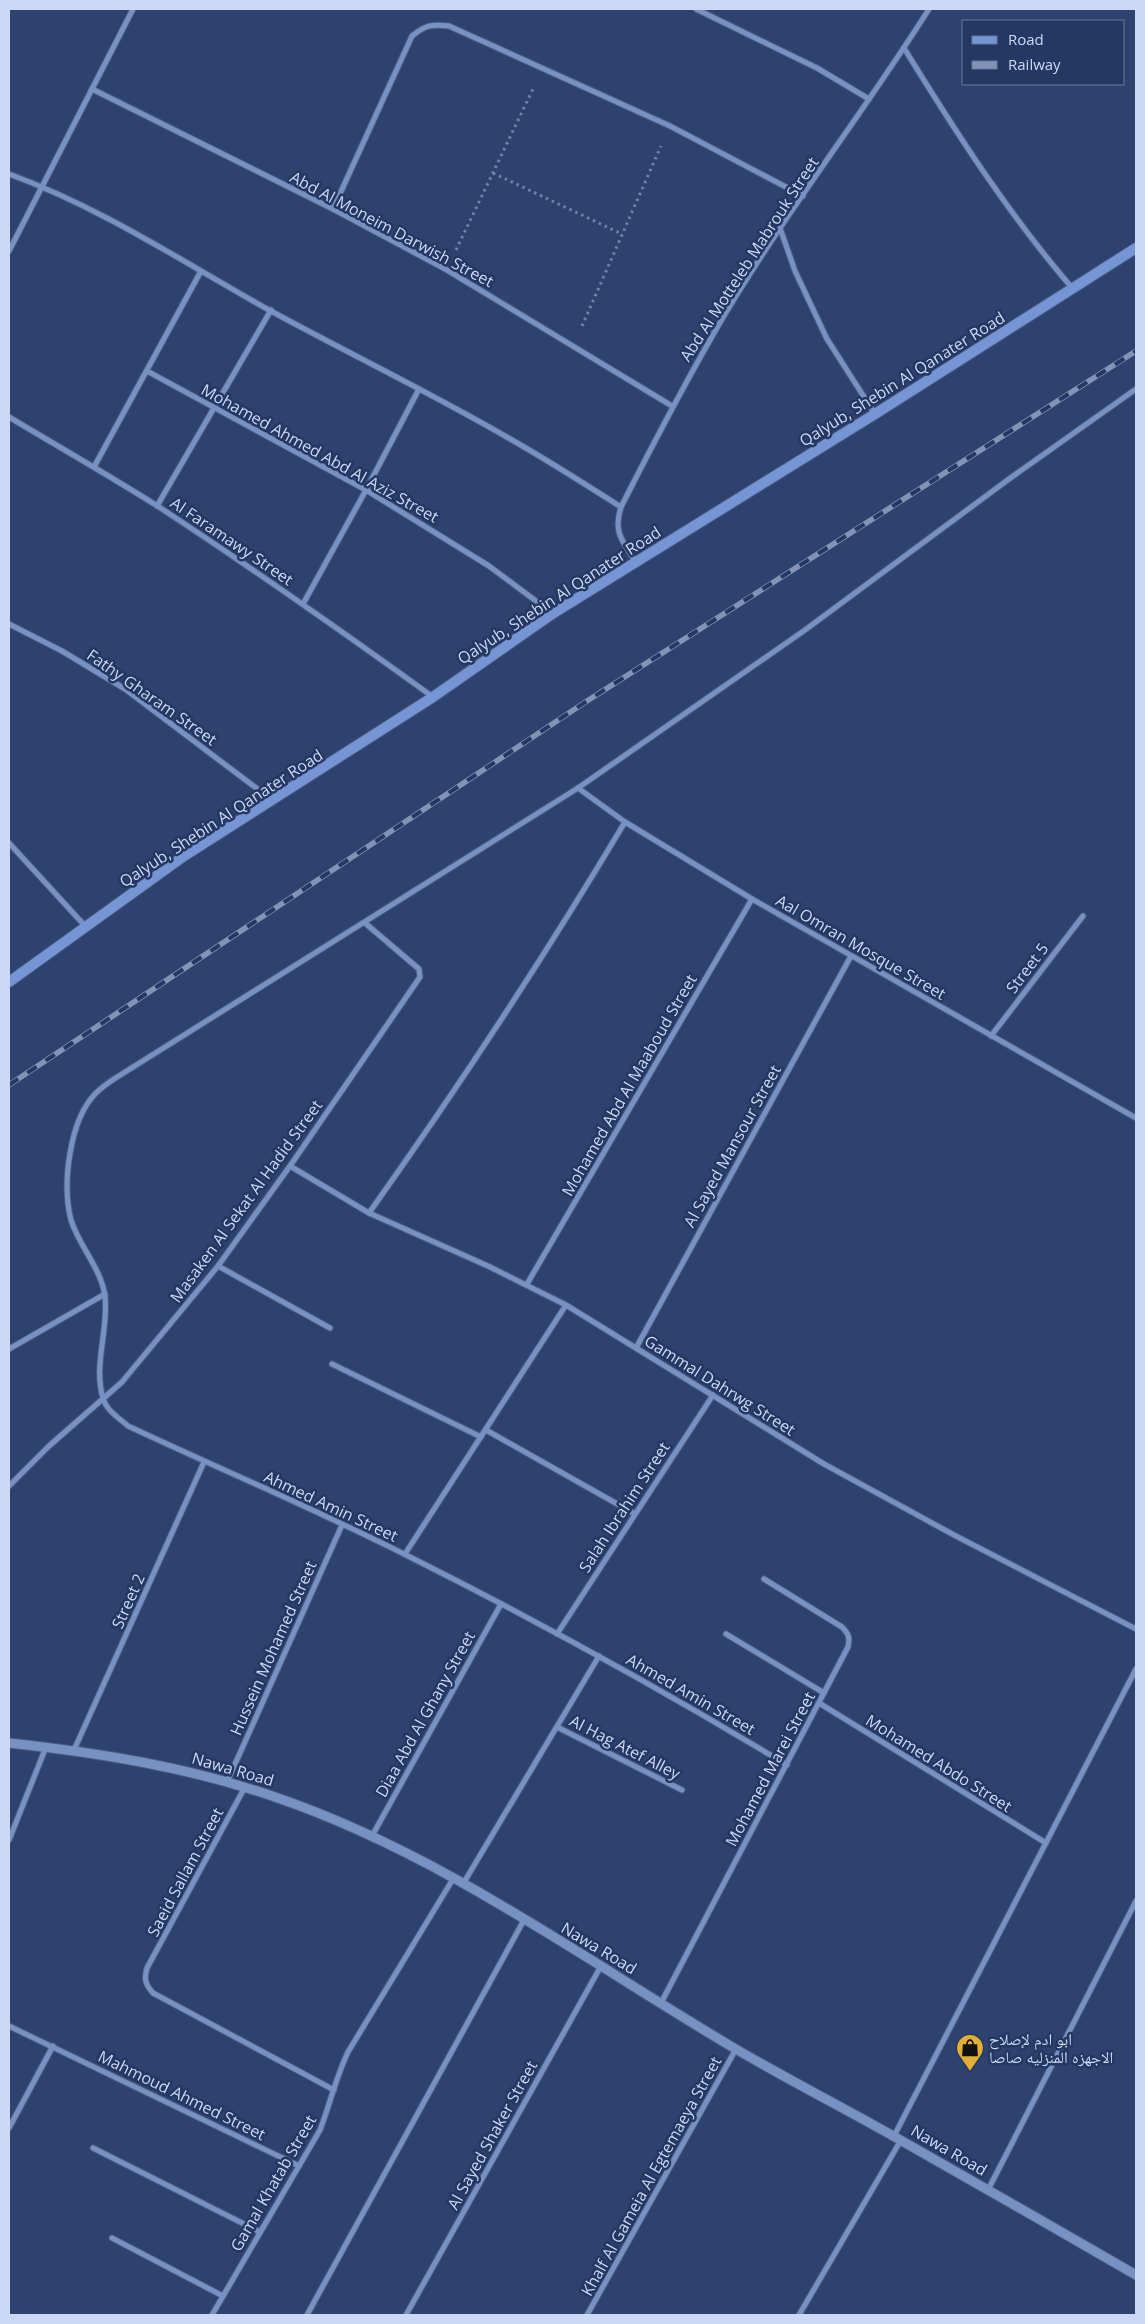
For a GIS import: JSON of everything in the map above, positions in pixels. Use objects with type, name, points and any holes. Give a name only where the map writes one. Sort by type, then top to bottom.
[{"type":"main road","name":"Qalyub, Shebin Al Qanater Road","points":[[9,982],[184,856],[433,698],[552,614],[875,414],[1136,248]]},
{"type":"street","points":[[9,251],[133,9]]},
{"type":"street","points":[[696,9],[817,68],[869,99]]},
{"type":"street","name":"Abd Al Motteleb Mabrouk Street","points":[[636,562],[619,536],[618,517],[621,507],[672,406],[726,313],[780,228],[929,9]]},
{"type":"street","points":[[333,209],[412,36],[423,26],[434,24],[448,26],[670,126],[803,196]]},
{"type":"street","points":[[904,48],[938,104],[1003,198],[1047,259],[1073,289]]},
{"type":"street","name":"Abd Al Moneim Darwish Street","points":[[92,89],[333,209],[447,270],[574,345],[672,406]]},
{"type":"street","points":[[9,174],[42,186],[161,246],[271,310],[512,440],[621,507]]},
{"type":"street","points":[[780,228],[795,271],[827,339],[875,414]]},
{"type":"street","points":[[94,467],[201,271]]},
{"type":"street","points":[[157,506],[271,310]]},
{"type":"street","name":"Mohamed Ahmed Abd Al Aziz Street","points":[[147,371],[366,490],[489,566],[552,614]]},
{"type":"street","points":[[303,604],[419,389]]},
{"type":"street","points":[[103,1399],[100,1374],[105,1323],[105,1294],[72,1220],[68,1194],[69,1166],[73,1139],[82,1114],[95,1094],[114,1079],[578,788],[805,630],[1009,479],[1136,389]]},
{"type":"street","name":"Al Faramawy Street","points":[[9,418],[157,506],[303,604],[433,698]]},
{"type":"street","name":"Fathy Gharam Street","points":[[9,624],[62,651],[125,689],[273,801]]},
{"type":"street","name":"Aal Omran Mosque Street","points":[[578,788],[625,822],[752,899],[1136,1118]]},
{"type":"street","points":[[369,1213],[503,1020],[625,822]]},
{"type":"street","points":[[9,843],[86,927]]},
{"type":"street","name":"Mohamed Abd Al Maaboud Street","points":[[527,1284],[752,899]]},
{"type":"street","name":"Street 5","points":[[991,1036],[1083,916]]},
{"type":"street","name":"Masaken Al Sekat Al Hadid Street","points":[[9,1486],[49,1446],[103,1399],[136,1366],[218,1266],[290,1166],[420,978],[419,969],[365,923]]},
{"type":"street","name":"Al Sayed Mansour Street","points":[[636,1348],[851,956]]},
{"type":"street","name":"Gammal Dahrwg Street","points":[[290,1166],[369,1213],[527,1284],[566,1305],[824,1464],[954,1535],[1136,1629]]},
{"type":"street","points":[[218,1266],[330,1328]]},
{"type":"street","points":[[9,1349],[105,1294]]},
{"type":"street","points":[[405,1554],[566,1305]]},
{"type":"street","points":[[332,1364],[481,1438]]},
{"type":"street","name":"Salah Ibrahim Street","points":[[557,1634],[712,1395]]},
{"type":"street","name":"Ahmed Amin Street","points":[[103,1399],[113,1414],[128,1426],[405,1554],[599,1656],[694,1709],[787,1765]]},
{"type":"street","points":[[486,1430],[635,1514]]},
{"type":"street","name":"Street 2","points":[[74,1750],[204,1462]]},
{"type":"street","name":"Hussein Mohamed Street","points":[[228,1782],[342,1525]]},
{"type":"street","name":"Mohamed Marei Street","points":[[661,2004],[848,1648],[850,1640],[848,1633],[842,1627],[764,1579]]},
{"type":"street","name":"Diaa Abd Al Ghany Street","points":[[372,1836],[501,1604]]},
{"type":"street","points":[[726,1634],[824,1692]]},
{"type":"street","points":[[462,1884],[599,1656]]},
{"type":"street","points":[[799,2315],[898,2138],[1046,1843],[1136,1669]]},
{"type":"street","name":"Mohamed Abdo Street","points":[[819,1703],[1046,1843]]},
{"type":"street","name":"Al Hag Atef Alley","points":[[557,1727],[682,1790]]},
{"type":"street","name":"Nawa Road","points":[[9,1743],[74,1750],[169,1766],[278,1798],[372,1836],[453,1879],[524,1920],[736,2049],[898,2138],[1136,2275]]},
{"type":"street","points":[[9,1840],[46,1747]]},
{"type":"street","name":"Saeid Sallam Street","points":[[245,1787],[147,1968],[146,1986],[153,1993],[334,2090]]},
{"type":"street","name":"Gamal Khatab Street","points":[[212,2315],[320,2130],[348,2052],[453,1879]]},
{"type":"street","points":[[988,2190],[1136,1900]]},
{"type":"street","points":[[307,2315],[524,1920]]},
{"type":"street","name":"Al Sayed Shaker Street","points":[[406,2315],[601,1966]]},
{"type":"street","name":"Mahmoud Ahmed Street","points":[[9,2026],[299,2166]]},
{"type":"street","points":[[9,2128],[53,2046]]},
{"type":"street","name":"Khalf Al Gameia Al Egtemaeya Street","points":[[586,2315],[736,2049]]},
{"type":"street","points":[[93,2148],[260,2232]]},
{"type":"street","points":[[112,2238],[223,2296]]},
{"type":"path","points":[[447,270],[543,68]]},
{"type":"path","points":[[574,345],[670,126]]},
{"type":"path","points":[[493,173],[622,234]]},
{"type":"railway","points":[[9,1085],[587,701],[1136,351]]},
{"type":"place","name":"ابو ادم لإصلاح الاجهزه المنزليه صاصا","points":[[970,2072]]}]
